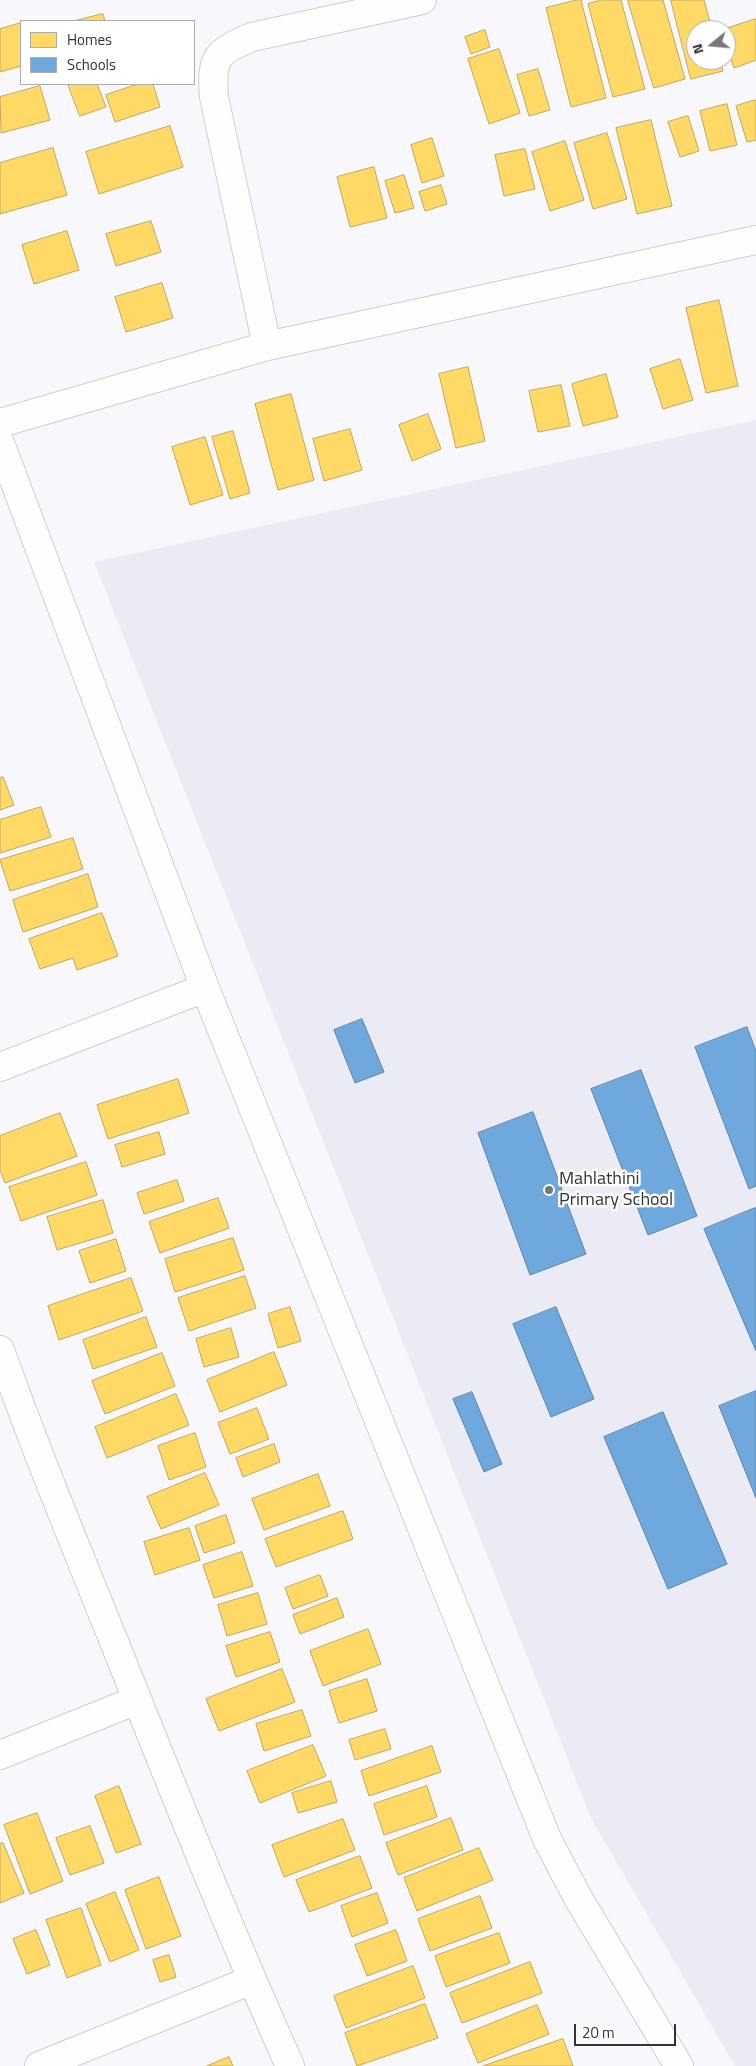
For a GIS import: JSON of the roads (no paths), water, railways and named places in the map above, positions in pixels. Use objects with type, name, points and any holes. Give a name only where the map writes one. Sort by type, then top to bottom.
[{"type":"street","points":[[267,346],[214,97],[212,71],[220,54],[252,37],[422,0]]},
{"type":"street","points":[[0,423],[267,346],[756,240]]},
{"type":"street","points":[[0,443],[204,988],[547,1839],[578,1898],[679,2066]]},
{"type":"street","points":[[0,1067],[204,988]]},
{"type":"street","points":[[0,1350],[11,1416],[137,1700],[252,1980],[290,2066]]},
{"type":"street","points":[[0,1755],[137,1700]]},
{"type":"street","points":[[39,2066],[252,1980]]},
{"type":"place","name":"Mahlathini Primary School","points":[[549,1190]]}]
